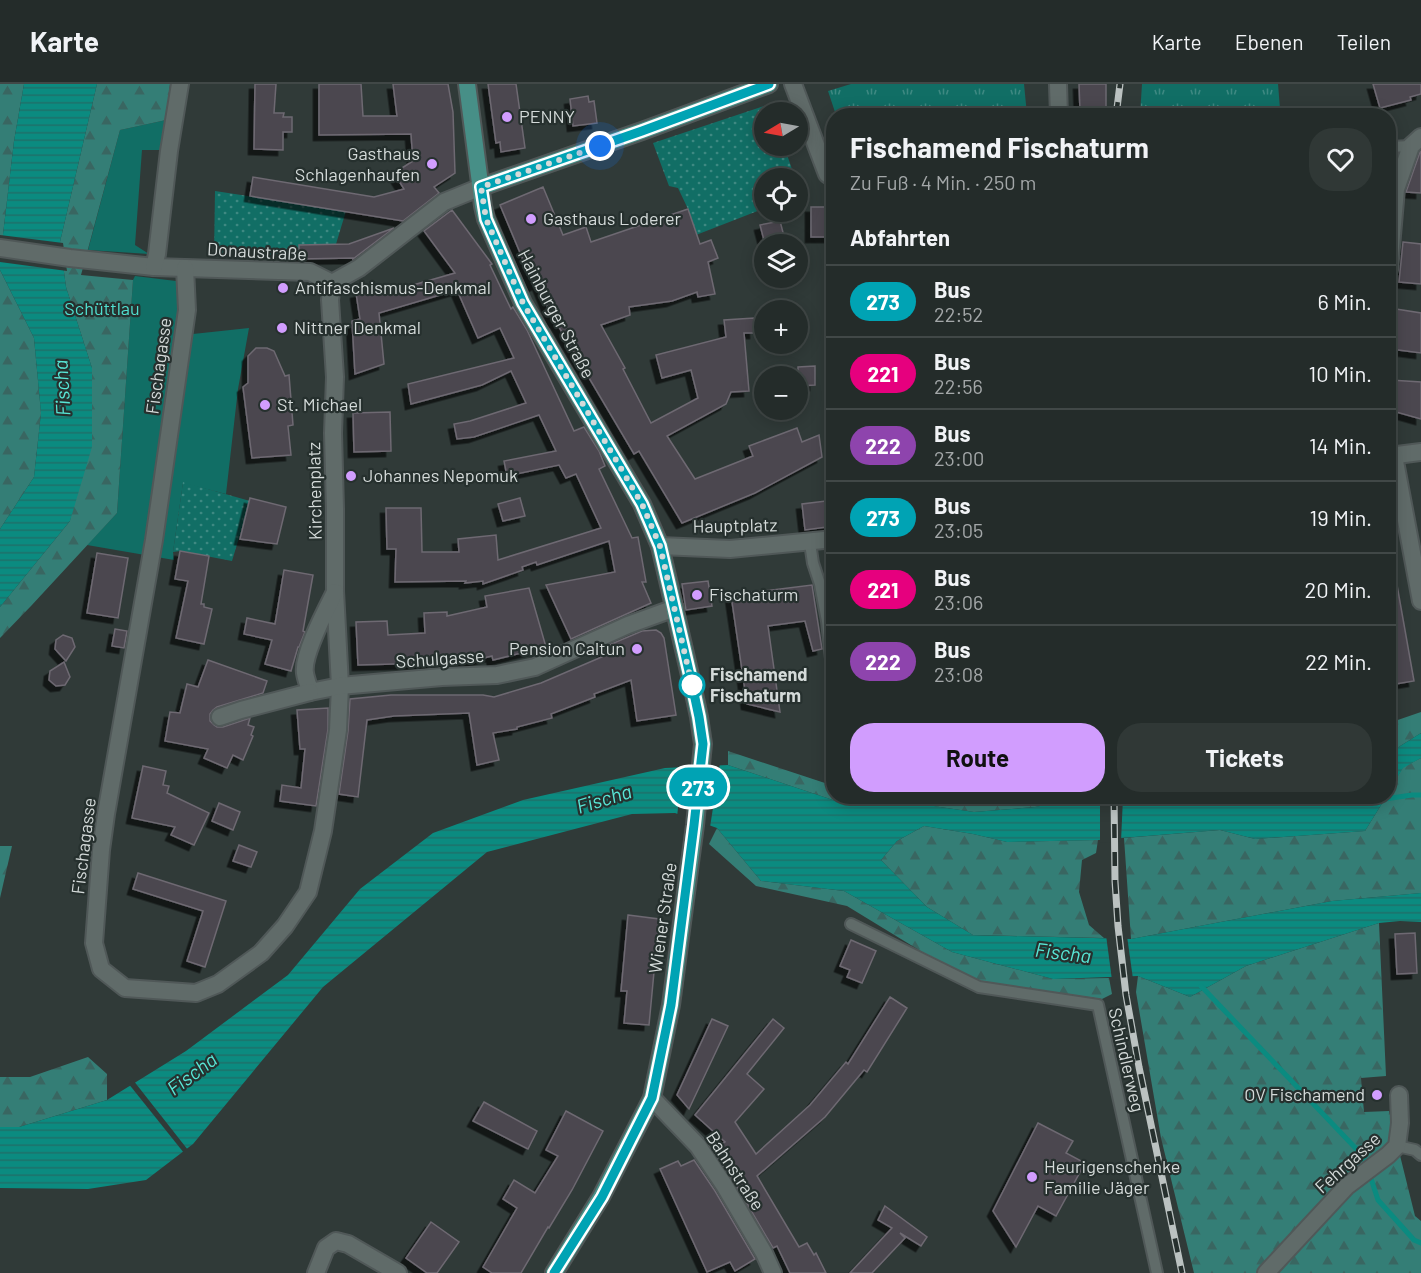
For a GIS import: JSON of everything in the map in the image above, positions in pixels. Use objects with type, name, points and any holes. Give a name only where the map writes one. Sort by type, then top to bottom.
[{"type":"main road","name":"Hainburger Straße","points":[[467,84],[486,219],[523,303],[642,504],[660,546]]},
{"type":"main road","points":[[481,187],[769,84]]},
{"type":"main road","name":"Wiener Straße","points":[[554,1273],[602,1197],[652,1098],[671,1005],[703,744],[699,717],[660,546]]},
{"type":"street","points":[[154,267],[180,84]]},
{"type":"street","points":[[793,84],[826,171]]},
{"type":"street","points":[[1058,84],[1059,108]]},
{"type":"street","points":[[1396,189],[1416,142]]},
{"type":"street","points":[[332,283],[359,268],[444,202],[481,187]]},
{"type":"street","name":"Donaustraße","points":[[0,248],[154,267],[310,272],[332,283]]},
{"type":"street","name":"Fischagasse","points":[[184,268],[187,310],[154,540],[101,850],[94,943],[101,969],[125,988],[196,993],[218,984],[261,952],[285,926],[308,892],[322,831],[338,730],[340,686]]},
{"type":"street","name":"Kirchenplatz","points":[[332,283],[330,300],[335,377],[333,433],[335,591],[340,686]]},
{"type":"street","points":[[1396,455],[1421,452]]},
{"type":"street","points":[[1396,490],[1421,602]]},
{"type":"street","name":"Hauptplatz","points":[[660,546],[730,549],[826,541]]},
{"type":"street","name":"Kirchenplatz","points":[[310,692],[304,671],[310,645],[335,591]]},
{"type":"street","name":"Schulgasse","points":[[340,686],[442,677],[497,675],[535,667],[628,625],[675,608]]},
{"type":"street","points":[[220,717],[340,686]]},
{"type":"street","name":"Fehrgasse","points":[[1266,1273],[1347,1186],[1393,1150],[1400,1123],[1399,1095]]},
{"type":"street","name":"Bahnstraße","points":[[652,1098],[698,1146],[730,1195],[773,1273]]},
{"type":"street","points":[[316,1273],[326,1248],[336,1241],[348,1244],[398,1273]]},
{"type":"lane","points":[[1396,146],[1416,142]]},
{"type":"lane","points":[[810,543],[826,616]]},
{"type":"lane","name":"Schindlerweg","points":[[851,924],[979,987],[1098,1005],[1157,1273]]},
{"type":"lane","points":[[1393,1150],[1415,1150],[1421,1155]]},
{"type":"green space","points":[[0,84],[24,84],[14,141],[0,260]]},
{"type":"green space","name":"Schüttlau","points":[[97,84],[170,84],[166,120],[120,130],[81,275],[133,280],[117,513],[0,638],[0,607],[70,521],[92,368],[66,287],[60,242]]},
{"type":"green space","points":[[851,84],[1024,84],[1026,108],[834,108],[828,91]]},
{"type":"green space","points":[[1142,84],[1278,84],[1280,108],[1140,108]]},
{"type":"green space","points":[[754,109],[754,156],[787,156],[792,168],[754,168],[754,212],[696,235],[688,209],[678,188],[669,186],[653,143]]},
{"type":"green space","points":[[166,120],[161,150],[142,150],[135,245],[149,254],[88,250],[120,130]]},
{"type":"green space","points":[[215,191],[346,211],[336,244],[264,256],[214,256]]},
{"type":"green space","name":"Schüttlau","points":[[0,270],[34,338],[41,413],[34,477],[0,529]]},
{"type":"green space","points":[[135,276],[176,281],[179,295],[178,320],[194,323],[193,334],[249,328],[238,389],[226,494],[183,483],[173,552],[174,560],[87,545],[117,513]]},
{"type":"green space","points":[[183,482],[250,501],[232,561],[180,551],[173,552]]},
{"type":"green space","points":[[1421,712],[1421,733],[1396,749],[1396,721]]},
{"type":"green space","points":[[728,751],[826,783],[826,798],[728,765]]},
{"type":"green space","points":[[1421,758],[1421,893],[1332,901],[1131,939],[1124,838],[1220,830],[1255,839],[1365,831],[1382,804],[1396,804],[1396,779],[1403,767]]},
{"type":"green space","points":[[884,804],[1052,804],[974,812],[926,805]]},
{"type":"green space","points":[[924,826],[1007,842],[1098,840],[1096,853],[1082,860],[1079,892],[1089,925],[1104,938],[973,935],[927,907],[881,860],[897,841]]},
{"type":"green space","points":[[717,828],[761,881],[844,891],[952,952],[1053,979],[1109,978],[1112,994],[1102,999],[981,982],[937,961],[847,906],[756,886],[709,844]]},
{"type":"green space","points":[[0,846],[12,846],[0,898]]},
{"type":"green space","points":[[1379,923],[1386,1076],[1361,1078],[1364,1112],[1389,1111],[1415,1216],[1421,1221],[1421,1273],[1194,1273],[1161,1138],[1136,992],[1138,976],[1190,997],[1246,966]]},
{"type":"green space","points":[[88,1057],[107,1074],[107,1100],[19,1127],[0,1127],[0,1077],[30,1077]]},
{"type":"water","name":"Fischa","points":[[24,84],[97,84],[60,242],[66,287],[92,368],[92,447],[70,521],[0,607],[0,529],[34,477],[41,413],[34,338],[0,270],[14,141]]},
{"type":"water","points":[[1421,733],[1421,758],[1403,768],[1396,780],[1396,749]]},
{"type":"water","name":"Fischa","points":[[728,765],[826,798],[826,804],[927,805],[974,812],[1051,804],[1382,804],[1365,831],[1255,839],[1220,830],[1098,840],[1007,842],[924,826],[897,841],[881,860],[927,907],[973,935],[1131,939],[1332,901],[1421,893],[1421,922],[1379,923],[1246,966],[1190,997],[1138,976],[1053,979],[952,952],[844,891],[761,881],[717,828],[675,813],[632,814],[487,852],[323,987],[193,1144],[146,1180],[88,1189],[0,1188],[0,1127],[19,1127],[107,1100],[186,1051],[288,975],[360,889],[433,833],[523,800],[665,768]]},
{"type":"pier","points":[[0,235],[63,243],[67,271],[0,262]]},
{"type":"pier","points":[[720,763],[710,827],[677,817],[683,764]]},
{"type":"pier","points":[[1100,804],[1123,804],[1121,841],[1100,843]]},
{"type":"pier","points":[[1106,935],[1127,936],[1133,979],[1112,980]]},
{"type":"pier","points":[[133,1080],[188,1150],[184,1153],[128,1083]]},
{"type":"building","points":[[255,84],[276,84],[274,113],[284,113],[283,117],[292,117],[292,132],[283,132],[283,150],[254,149]]},
{"type":"building","points":[[319,84],[361,84],[363,116],[397,116],[393,84],[448,84],[453,112],[455,173],[434,187],[439,193],[403,221],[250,196],[253,177],[374,197],[404,189],[394,173],[413,161],[411,134],[319,135]]},
{"type":"building","name":"PENNY","points":[[488,84],[516,84],[525,148],[501,152],[500,142],[496,143]]},
{"type":"building","points":[[1079,84],[1106,84],[1106,108],[1080,108]]},
{"type":"building","points":[[1373,84],[1421,84],[1421,94],[1410,97],[1411,100],[1380,108]]},
{"type":"building","points":[[588,96],[589,102],[594,101],[597,123],[573,126],[570,99]]},
{"type":"building","points":[[1420,152],[1421,193],[1406,192]]},
{"type":"building","points":[[543,187],[563,235],[586,227],[591,242],[688,209],[700,244],[711,240],[718,258],[708,262],[715,294],[698,297],[697,292],[672,301],[629,307],[630,315],[601,325],[625,368],[623,369],[651,423],[698,398],[691,370],[662,378],[656,355],[726,337],[724,320],[754,318],[754,333],[744,333],[749,391],[731,392],[726,404],[667,436],[695,479],[753,456],[749,446],[797,428],[802,442],[819,435],[822,457],[755,493],[682,523],[639,451],[634,454],[554,322],[538,284],[534,286],[500,205]]},
{"type":"building","points":[[811,207],[826,207],[826,237],[811,237]]},
{"type":"building","points":[[452,210],[492,264],[490,265],[511,309],[513,307],[527,330],[574,431],[584,427],[599,451],[605,466],[599,469],[632,538],[638,537],[646,582],[642,582],[651,603],[571,639],[546,585],[615,572],[609,541],[537,565],[536,562],[522,567],[523,570],[483,584],[483,581],[395,582],[396,549],[387,549],[386,508],[421,508],[422,552],[459,552],[458,539],[496,535],[498,560],[601,528],[576,474],[566,478],[559,465],[507,476],[504,461],[556,451],[539,415],[474,437],[457,439],[454,424],[526,403],[511,371],[482,385],[411,404],[408,384],[514,358],[500,328],[478,338],[457,290],[379,313],[384,364],[355,374],[352,321],[360,319],[356,293],[377,288],[378,295],[455,273],[424,231]]},
{"type":"building","points":[[780,222],[783,234],[762,234],[760,225]]},
{"type":"building","points":[[394,228],[353,259],[299,259],[299,245],[349,244]]},
{"type":"building","points":[[1403,242],[1421,244],[1421,284],[1399,282]]},
{"type":"building","points":[[1396,309],[1421,313],[1421,353],[1396,350]]},
{"type":"building","name":"St. Michael","points":[[256,348],[267,348],[274,351],[285,376],[289,375],[293,425],[288,426],[291,455],[252,458],[243,387],[248,383],[248,356]]},
{"type":"building","points":[[808,366],[815,366],[815,385],[808,385]]},
{"type":"building","points":[[1396,380],[1421,382],[1421,419],[1396,412]]},
{"type":"building","points":[[390,412],[391,451],[354,452],[353,413]]},
{"type":"building","points":[[250,498],[286,507],[277,544],[240,539]]},
{"type":"building","points":[[520,498],[525,516],[503,521],[498,504]]},
{"type":"building","points":[[826,501],[826,527],[805,530],[802,504]]},
{"type":"building","points":[[180,551],[209,556],[201,604],[212,609],[204,644],[176,638],[188,581],[175,579]]},
{"type":"building","points":[[97,553],[128,558],[118,618],[87,613]]},
{"type":"building","points":[[284,570],[313,575],[303,631],[305,632],[291,671],[265,664],[272,640],[244,634],[247,618],[275,624]]},
{"type":"building","name":"Fischaturm","points":[[708,581],[712,606],[686,610],[682,584]]},
{"type":"building","points":[[812,585],[822,649],[813,651],[805,621],[768,626],[780,712],[747,704],[731,595]]},
{"type":"building","points":[[1396,585],[1414,681],[1396,684]]},
{"type":"building","points":[[529,588],[546,647],[493,660],[492,656],[468,662],[358,665],[356,622],[387,621],[388,635],[425,633],[424,613],[447,612],[447,616],[487,607],[485,596]]},
{"type":"building","points":[[115,629],[127,631],[124,648],[112,646]]},
{"type":"building","points":[[656,630],[664,638],[676,715],[637,721],[631,680],[551,714],[552,718],[517,727],[517,729],[493,733],[499,760],[477,765],[469,713],[394,716],[367,720],[358,797],[339,794],[350,699],[391,695],[494,697],[541,683],[604,656],[602,648],[642,631]]},
{"type":"building","points":[[63,635],[72,638],[75,647],[66,661],[55,649],[56,640]]},
{"type":"building","points":[[208,660],[267,681],[263,693],[217,707],[210,714],[210,721],[217,727],[250,718],[248,725],[254,727],[251,735],[253,736],[243,760],[233,755],[227,768],[204,758],[208,749],[165,741],[170,712],[180,713],[187,684],[198,687]]},
{"type":"building","points":[[64,662],[70,677],[65,685],[56,686],[49,680],[50,671]]},
{"type":"building","points":[[328,708],[328,729],[316,806],[280,801],[282,785],[301,788],[305,749],[300,749],[297,710]]},
{"type":"building","points":[[143,766],[166,771],[163,785],[169,786],[167,793],[209,813],[194,845],[171,835],[175,827],[132,818]]},
{"type":"building","points":[[219,803],[240,812],[233,830],[212,821]]},
{"type":"building","points":[[239,845],[257,852],[251,867],[233,861]]},
{"type":"building","points":[[138,873],[226,901],[205,967],[187,961],[203,911],[133,889]]},
{"type":"building","points":[[628,915],[659,919],[649,1025],[624,1023],[627,991],[621,991]]},
{"type":"building","points":[[1415,933],[1417,973],[1397,974],[1395,934]]},
{"type":"building","points":[[851,940],[876,951],[862,983],[847,977],[850,970],[840,966]]},
{"type":"building","points":[[890,997],[907,1008],[867,1072],[864,1070],[825,1117],[757,1176],[799,1247],[807,1243],[814,1255],[816,1253],[826,1273],[790,1273],[777,1246],[773,1248],[713,1150],[725,1142],[695,1115],[773,1019],[784,1028],[747,1074],[764,1089],[735,1122],[756,1154],[810,1105],[846,1062],[848,1064]]},
{"type":"building","points":[[712,1019],[728,1026],[689,1109],[677,1095]]},
{"type":"building","points":[[484,1102],[537,1131],[528,1149],[473,1121]]},
{"type":"building","points":[[566,1111],[603,1131],[572,1190],[521,1273],[492,1273],[483,1267],[517,1208],[503,1199],[514,1180],[535,1193],[558,1156],[546,1150]]},
{"type":"building","name":"Heurigenschenke Familie Jäger","points":[[1038,1123],[1073,1141],[1066,1153],[1085,1163],[1056,1216],[1038,1206],[1016,1247],[993,1211]]},
{"type":"building","points":[[694,1160],[755,1259],[735,1271],[730,1262],[707,1272],[660,1169],[678,1161],[681,1166]]},
{"type":"building","points":[[885,1206],[927,1237],[921,1246],[900,1233],[905,1238],[872,1273],[850,1273],[892,1228],[878,1220]]},
{"type":"building","points":[[431,1222],[459,1242],[437,1273],[427,1273],[406,1258]]},
{"type":"waterway","points":[[1396,797],[1421,795]]},
{"type":"waterway","points":[[1201,986],[1364,1157],[1378,1200],[1414,1240],[1421,1243]]},
{"type":"railway","points":[[1117,108],[1120,84]]},
{"type":"railway","points":[[1114,804],[1115,881],[1126,995],[1182,1273]]},
{"type":"bus line","name":"273","points":[[554,1273],[602,1197],[652,1098],[671,1005],[703,744],[692,684],[660,546],[642,504],[523,303],[486,219],[481,187],[769,84]]},
{"type":"place","name":"PENNY","points":[[507,117]]},
{"type":"place","name":"Gasthaus Schlagenhaufen","points":[[432,164]]},
{"type":"place","name":"Gasthaus Loderer","points":[[531,219]]},
{"type":"place","name":"Antifaschismus-Denkmal","points":[[283,288]]},
{"type":"place","name":"Nittner Denkmal","points":[[282,328]]},
{"type":"place","name":"St. Michael","points":[[265,405]]},
{"type":"place","name":"Johannes Nepomuk","points":[[351,476]]},
{"type":"place","name":"Fischaturm","points":[[697,595]]},
{"type":"place","name":"Pension Caltun","points":[[637,649]]},
{"type":"place","name":"Fischamend Fischaturm","points":[[692,685]]},
{"type":"place","name":"OV Fischamend","points":[[1377,1095]]},
{"type":"place","name":"Heurigenschenke Familie Jäger","points":[[1032,1177]]},
{"type":"route","points":[[600,146],[481,187],[483,206],[486,219],[523,303],[642,504],[660,546],[692,685]]}]
